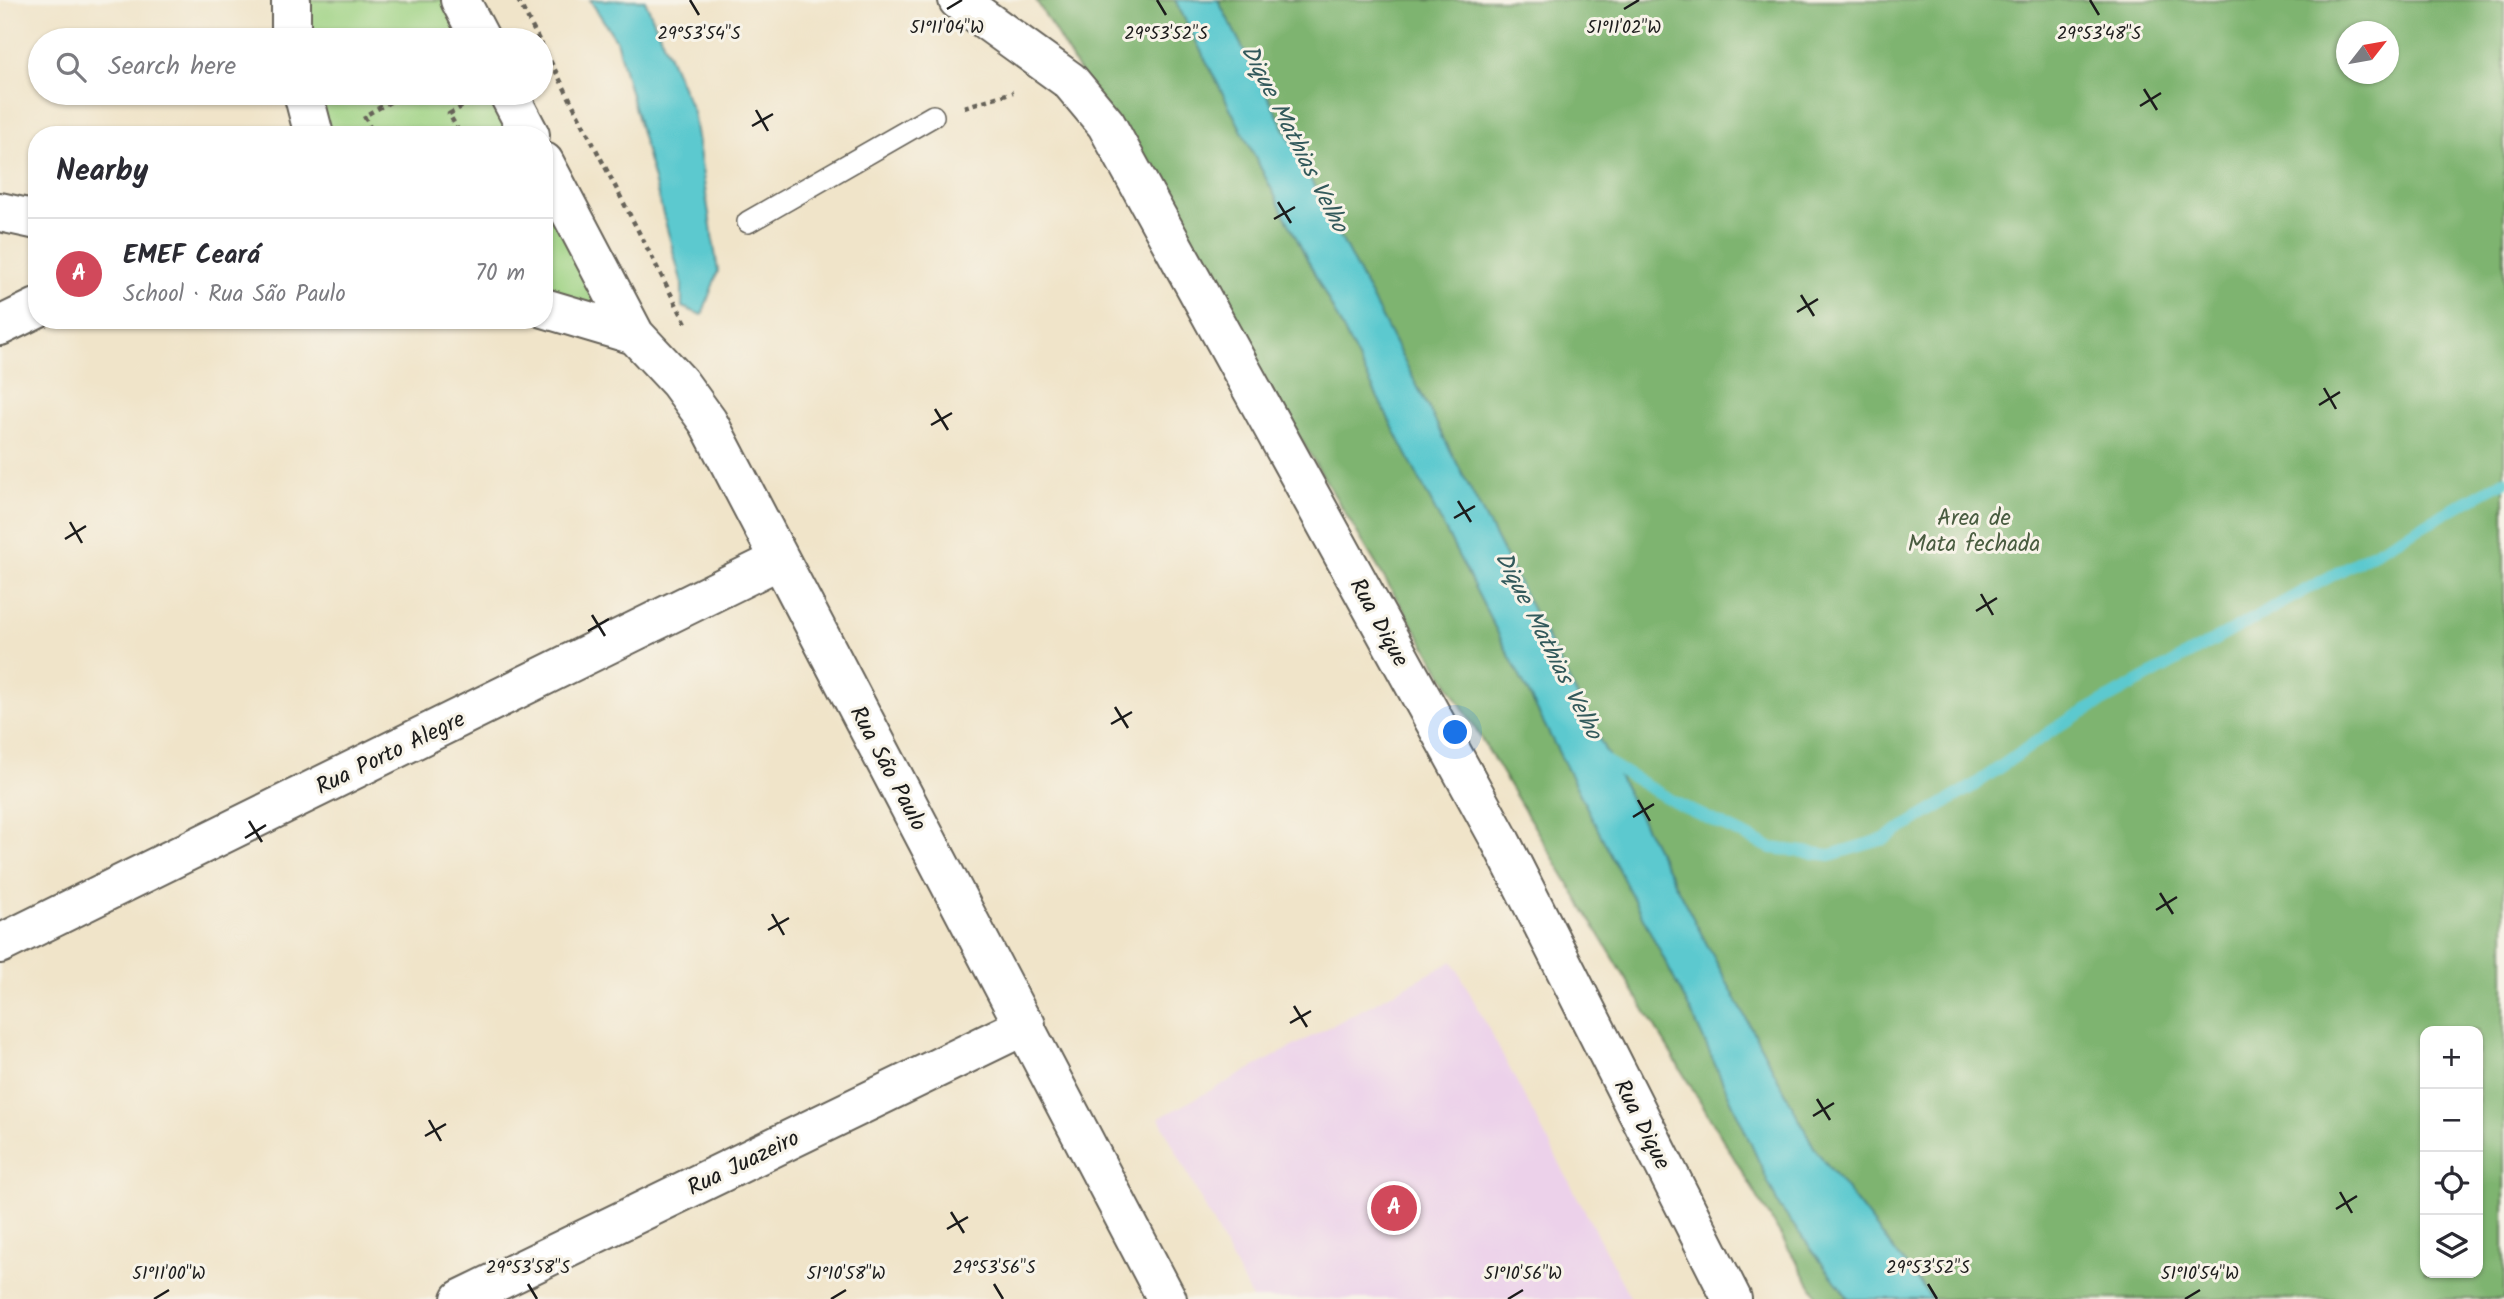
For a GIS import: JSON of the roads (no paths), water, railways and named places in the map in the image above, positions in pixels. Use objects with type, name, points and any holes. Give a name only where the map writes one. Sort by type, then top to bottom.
[{"type":"street","points":[[291,0],[291,28]]},
{"type":"street","points":[[460,0],[475,28]]},
{"type":"street","name":"Rua Dique","points":[[958,0],[1070,81],[1105,124],[1494,830],[1732,1299]]},
{"type":"street","points":[[306,105],[312,126]]},
{"type":"street","points":[[499,105],[521,126]]},
{"type":"street","points":[[553,179],[635,335]]},
{"type":"street","points":[[0,212],[28,218]]},
{"type":"street","points":[[553,311],[635,335]]},
{"type":"street","points":[[0,326],[28,312]]},
{"type":"street","name":"Rua São Paulo","points":[[635,335],[679,382],[708,422],[1026,1025],[1167,1299]]},
{"type":"street","name":"Rua Porto Alegre","points":[[0,944],[779,560]]},
{"type":"street","name":"Rua Juazeiro","points":[[461,1299],[1026,1025]]},
{"type":"lane","points":[[748,222],[933,117]]},
{"type":"water","points":[[590,0],[645,0],[693,112],[718,271],[702,315],[682,307],[682,284],[616,40]]},
{"type":"water","name":"Dique Mathias Velho","points":[[1175,0],[1218,0],[1635,808],[1815,1149],[1932,1299],[1849,1299],[1779,1206],[1692,1014]]},
{"type":"waterway","points":[[1600,758],[1676,803],[1771,848],[1830,855],[1884,839],[1973,786],[2060,725],[2504,481]]},
{"type":"place","name":"EMEF Ceará","points":[[1394,1208]]},
{"type":"park label","name":"Area de Mata fechada","points":[[1974,530]]}]
